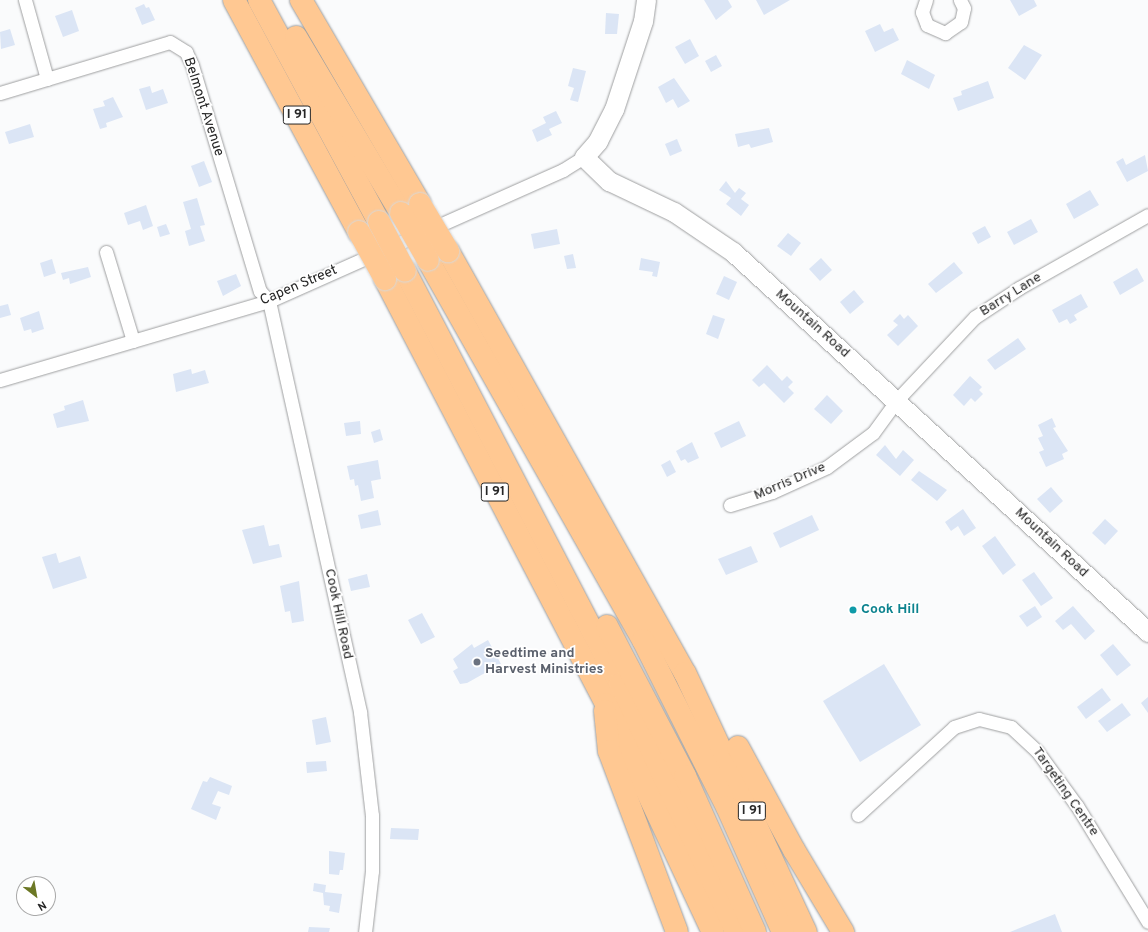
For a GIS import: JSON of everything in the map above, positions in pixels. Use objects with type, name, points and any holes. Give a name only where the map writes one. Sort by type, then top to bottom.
[{"type":"highway","name":"I 91","points":[[234,0],[385,280],[606,704],[713,932]]},
{"type":"highway","points":[[259,0],[405,271],[624,691],[736,932]]},
{"type":"highway","points":[[275,0],[428,260],[672,695],[783,932]]},
{"type":"highway","name":"I 91","points":[[301,0],[448,251],[621,556],[694,692],[806,932]]},
{"type":"highway","points":[[490,436],[566,556],[630,668],[700,807],[755,932]]},
{"type":"highway","points":[[537,452],[674,719],[768,932]]},
{"type":"highway","points":[[694,692],[726,725],[775,816],[843,932]]},
{"type":"highway","points":[[606,704],[609,752],[677,932]]},
{"type":"street","points":[[24,0],[47,79]]},
{"type":"street","points":[[584,157],[598,141],[614,109],[643,20],[646,0]]},
{"type":"street","points":[[926,0],[922,12],[927,25],[945,33],[962,22],[964,8],[960,0]]},
{"type":"street","name":"Belmont Avenue","points":[[0,93],[170,42],[186,52],[260,291],[270,301]]},
{"type":"street","name":"Capen Street","points":[[0,380],[270,301],[563,170],[584,157]]},
{"type":"street","name":"Mountain Road","points":[[584,157],[609,181],[674,212],[733,252],[1148,632]]},
{"type":"street","name":"Barry Lane","points":[[896,401],[975,317],[1019,288],[1148,215]]},
{"type":"street","points":[[106,252],[132,341]]},
{"type":"street","name":"Cook Hill Road","points":[[270,301],[367,753],[372,836],[365,932]]},
{"type":"street","name":"Morris Drive","points":[[730,505],[772,492],[827,467],[873,433],[896,401]]},
{"type":"street","name":"Targeting Centre","points":[[858,815],[954,726],[979,719],[1011,726],[1037,750],[1072,800],[1148,922]]},
{"type":"building","points":[[704,0],[728,0],[732,7],[716,20]]},
{"type":"building","points":[[756,0],[790,0],[764,15]]},
{"type":"building","points":[[1010,0],[1034,0],[1037,6],[1019,16]]},
{"type":"building","points":[[144,4],[146,8],[149,7],[155,20],[142,25],[135,8]]},
{"type":"building","points":[[72,10],[79,31],[63,37],[55,16]]},
{"type":"building","points":[[606,13],[619,14],[617,34],[605,34]]},
{"type":"building","points":[[880,24],[884,32],[893,28],[899,40],[875,52],[865,31]]},
{"type":"building","points":[[10,29],[15,45],[1,49],[0,32]]},
{"type":"building","points":[[690,39],[699,56],[685,64],[675,47]]},
{"type":"building","points":[[1024,45],[1042,55],[1025,80],[1008,68]]},
{"type":"building","points":[[716,55],[722,66],[711,72],[705,61]]},
{"type":"building","points":[[907,60],[935,75],[929,89],[901,74]]},
{"type":"building","points":[[573,68],[586,71],[578,102],[570,100],[574,88],[568,86]]},
{"type":"building","points":[[674,78],[690,101],[678,108],[673,99],[666,103],[658,87]]},
{"type":"building","points":[[988,81],[994,98],[958,111],[953,98],[962,95],[961,91]]},
{"type":"building","points":[[150,86],[152,93],[163,89],[168,103],[146,110],[139,89]]},
{"type":"building","points":[[113,97],[123,117],[106,123],[107,127],[100,129],[93,109],[105,106],[103,101]]},
{"type":"building","points":[[556,111],[562,123],[549,129],[552,135],[537,142],[532,130],[546,123],[543,117]]},
{"type":"building","points":[[30,124],[34,137],[9,144],[5,132]]},
{"type":"building","points":[[769,128],[773,142],[751,148],[749,144],[738,147],[735,134]]},
{"type":"building","points":[[677,139],[682,151],[670,156],[665,144]]},
{"type":"building","points":[[1145,155],[1148,171],[1127,182],[1116,162],[1123,158],[1126,165]]},
{"type":"building","points":[[204,161],[212,182],[199,187],[191,166]]},
{"type":"building","points":[[726,181],[735,193],[739,188],[746,193],[741,199],[749,205],[741,216],[726,204],[731,198],[719,190]]},
{"type":"building","points":[[1090,190],[1099,205],[1074,219],[1066,204]]},
{"type":"building","points":[[197,198],[205,225],[200,226],[205,241],[189,246],[185,231],[191,229],[183,202]]},
{"type":"building","points":[[146,205],[153,226],[143,230],[140,221],[128,225],[124,213]]},
{"type":"building","points":[[1031,219],[1038,232],[1014,245],[1007,232]]},
{"type":"building","points":[[166,224],[170,234],[160,237],[157,227]]},
{"type":"building","points":[[985,226],[991,237],[978,244],[972,233]]},
{"type":"building","points":[[557,229],[560,244],[534,249],[531,234]]},
{"type":"building","points":[[788,233],[801,243],[791,256],[777,246]]},
{"type":"building","points":[[573,254],[576,268],[567,269],[564,256]]},
{"type":"building","points":[[641,258],[660,262],[657,277],[652,276],[653,272],[639,270]]},
{"type":"building","points":[[821,258],[832,270],[820,281],[809,269]]},
{"type":"building","points":[[52,259],[56,273],[44,277],[40,263]]},
{"type":"building","points":[[954,262],[963,273],[936,293],[928,284]]},
{"type":"building","points":[[88,267],[91,277],[70,284],[69,278],[63,280],[61,273]]},
{"type":"building","points":[[1137,268],[1144,281],[1120,295],[1113,282]]},
{"type":"building","points":[[236,274],[241,286],[223,296],[217,281]]},
{"type":"building","points":[[724,276],[737,282],[729,300],[716,294]]},
{"type":"building","points":[[854,290],[864,302],[850,314],[840,302]]},
{"type":"building","points":[[1081,294],[1088,307],[1074,315],[1077,320],[1070,324],[1067,319],[1059,323],[1052,310]]},
{"type":"building","points":[[8,304],[11,315],[0,318],[0,306]]},
{"type":"building","points":[[39,311],[44,329],[32,333],[31,329],[24,331],[20,318]]},
{"type":"building","points":[[900,314],[904,319],[908,315],[918,326],[898,346],[887,335],[898,325],[893,321]]},
{"type":"building","points":[[713,315],[725,319],[718,339],[706,334]]},
{"type":"building","points":[[1018,338],[1026,349],[995,370],[987,360]]},
{"type":"building","points":[[767,365],[782,381],[787,376],[793,382],[788,387],[794,393],[784,403],[764,383],[759,387],[752,380]]},
{"type":"building","points":[[191,369],[192,374],[205,370],[209,383],[176,392],[173,374]]},
{"type":"building","points":[[970,376],[982,387],[979,390],[983,394],[975,402],[971,398],[964,406],[953,395]]},
{"type":"building","points":[[827,395],[843,411],[831,424],[814,409]]},
{"type":"building","points":[[83,400],[89,421],[57,428],[53,414],[65,410],[64,406]]},
{"type":"building","points":[[1052,418],[1056,427],[1053,428],[1068,451],[1062,454],[1064,459],[1046,467],[1039,452],[1044,450],[1038,438],[1043,436],[1038,425]]},
{"type":"building","points":[[360,421],[361,434],[346,436],[344,423]]},
{"type":"building","points":[[739,421],[746,436],[721,448],[714,433]]},
{"type":"building","points":[[380,429],[383,440],[374,443],[371,432]]},
{"type":"building","points":[[692,442],[699,458],[688,463],[685,459],[681,461],[676,451]]},
{"type":"building","points":[[885,445],[896,459],[903,450],[914,460],[900,476],[876,455]]},
{"type":"building","points":[[378,460],[381,479],[371,481],[374,498],[361,501],[358,485],[355,486],[354,479],[350,480],[347,466]]},
{"type":"building","points":[[670,460],[676,472],[667,477],[661,465]]},
{"type":"building","points":[[919,471],[947,490],[937,501],[911,480]]},
{"type":"building","points":[[1051,487],[1063,501],[1050,513],[1037,499]]},
{"type":"building","points":[[963,509],[976,528],[964,536],[958,526],[951,531],[945,522]]},
{"type":"building","points":[[378,510],[381,525],[361,529],[358,515]]},
{"type":"building","points":[[812,515],[819,530],[780,548],[773,533]]},
{"type":"building","points":[[1105,519],[1118,531],[1105,545],[1092,533]]},
{"type":"building","points":[[264,525],[269,546],[279,544],[282,557],[253,564],[242,530]]},
{"type":"building","points":[[995,536],[1016,565],[1003,575],[982,546]]},
{"type":"building","points":[[751,546],[758,562],[726,575],[718,559]]},
{"type":"building","points":[[56,553],[59,563],[80,556],[87,578],[53,589],[42,557]]},
{"type":"building","points":[[1034,572],[1053,598],[1041,606],[1022,580]]},
{"type":"building","points":[[367,574],[370,587],[351,591],[348,579]]},
{"type":"building","points":[[299,581],[304,621],[292,623],[290,611],[285,612],[280,586]]},
{"type":"building","points":[[1035,606],[1042,617],[1027,627],[1019,616]]},
{"type":"building","points":[[1073,606],[1095,631],[1085,640],[1071,624],[1063,630],[1055,621]]},
{"type":"building","points":[[422,613],[435,637],[421,644],[408,620]]},
{"type":"building","name":"Seedtime and Harvest Ministries","points":[[488,640],[501,664],[467,683],[460,684],[453,671],[458,668],[453,659],[472,644],[474,648]]},
{"type":"building","points":[[1113,644],[1131,665],[1117,676],[1100,655]]},
{"type":"building","points":[[884,664],[921,725],[860,762],[823,701]]},
{"type":"building","points":[[1102,688],[1111,700],[1086,719],[1077,707]]},
{"type":"building","points":[[1148,697],[1148,713],[1141,703]]},
{"type":"building","points":[[1122,703],[1131,715],[1107,732],[1098,721]]},
{"type":"building","points":[[326,717],[331,742],[316,745],[312,720]]},
{"type":"building","points":[[326,761],[327,771],[307,773],[306,762]]},
{"type":"building","points":[[210,777],[232,786],[229,795],[218,791],[212,804],[221,807],[216,820],[191,809],[203,781],[207,782]]},
{"type":"building","points":[[391,828],[419,829],[418,840],[390,839]]},
{"type":"building","points":[[329,851],[345,853],[343,870],[340,870],[339,875],[329,874]]},
{"type":"building","points":[[314,883],[326,885],[325,892],[342,894],[339,913],[329,911],[330,906],[324,905],[323,893],[313,891]]},
{"type":"building","points":[[1055,914],[1062,932],[1010,932]]},
{"type":"building","points":[[309,927],[330,928],[329,932],[308,932]]},
{"type":"place","name":"Cook Hill","points":[[853,610]]},
{"type":"place","name":"Seedtime and Harvest Ministries","points":[[477,662]]}]
